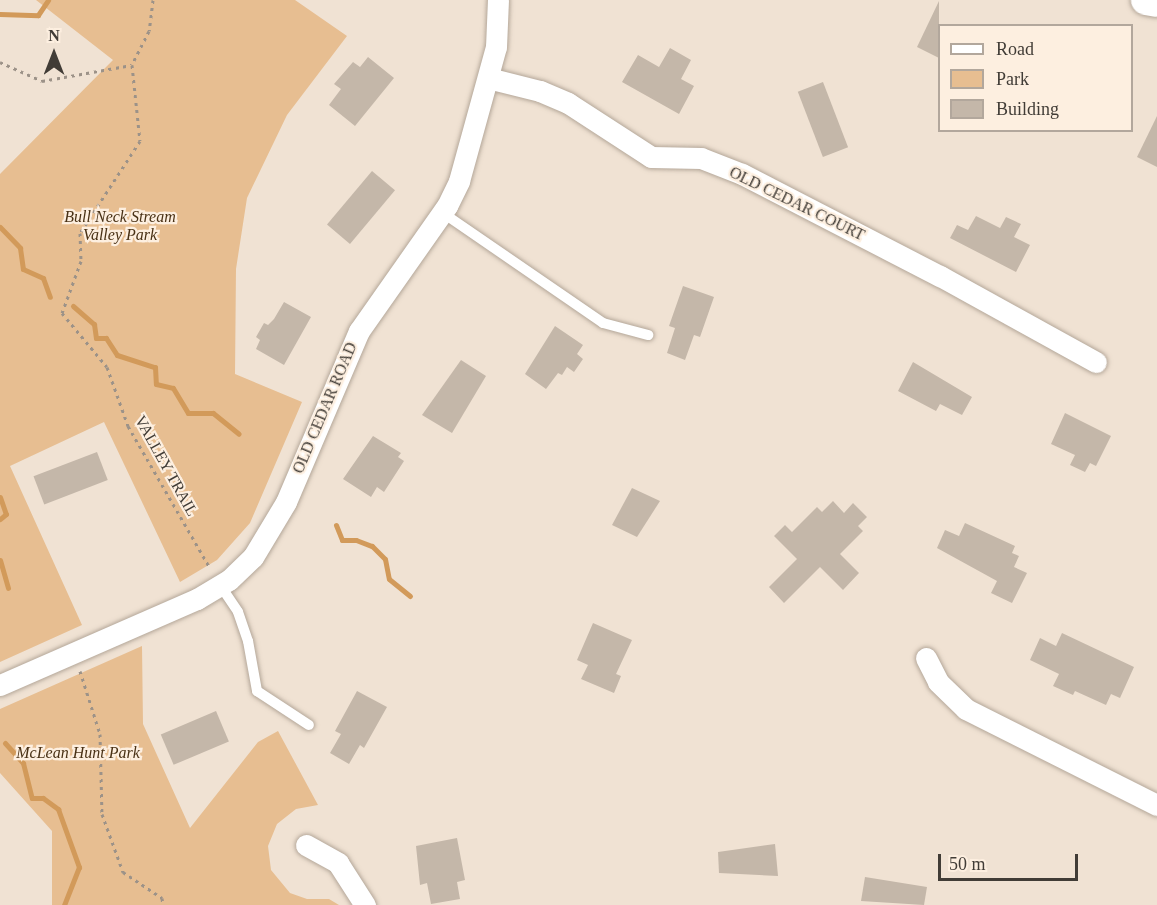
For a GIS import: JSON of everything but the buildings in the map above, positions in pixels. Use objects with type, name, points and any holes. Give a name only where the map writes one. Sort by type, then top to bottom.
[{"type":"main road","points":[[1146,0],[1157,2]]},
{"type":"street","name":"OLD CEDAR ROAD","points":[[0,685],[177,608],[220,585],[243,568],[274,526],[359,331],[443,213],[459,181],[496,47],[498,0]]},
{"type":"street","name":"OLD CEDAR COURT","points":[[488,78],[540,91],[568,103],[651,157],[701,158],[742,174],[940,276],[1096,363]]},
{"type":"street","points":[[926,658],[938,682],[966,709],[1157,805]]},
{"type":"street","points":[[306,845],[338,863],[365,905]]},
{"type":"lane","points":[[443,213],[603,323],[648,335]]},
{"type":"lane","points":[[220,585],[245,632],[257,691],[309,725]]},
{"type":"path","points":[[0,62],[42,81],[132,65],[149,31],[153,0]]},
{"type":"path","name":"VALLEY TRAIL","points":[[132,65],[140,141],[80,233],[81,261],[62,313],[107,368],[128,426],[220,585]]},
{"type":"path","points":[[73,652],[100,734],[102,814],[119,862],[123,872],[162,898],[163,905]]},
{"type":"green space","name":"Bull Neck Stream Valley Park","points":[[36,0],[295,0],[347,36],[287,115],[247,198],[236,269],[235,374],[302,402],[250,523],[217,560],[180,582],[104,422],[10,466],[82,625],[0,662],[0,174],[113,60]]},
{"type":"green space","name":"McLean Hunt Park","points":[[142,646],[143,724],[190,828],[258,742],[278,731],[318,805],[296,809],[277,824],[268,846],[271,870],[290,893],[307,899],[329,899],[339,905],[52,905],[52,831],[0,773],[0,709]]},
{"type":"waterway","points":[[0,14],[38,15],[48,0]]},
{"type":"waterway","points":[[0,227],[20,248],[23,269],[43,278],[50,297]]},
{"type":"waterway","points":[[73,306],[94,324],[96,338],[106,338],[117,355],[155,367],[156,384],[173,388],[188,413],[213,413],[239,434]]},
{"type":"waterway","points":[[0,497],[6,514],[0,519]]},
{"type":"waterway","points":[[336,525],[342,540],[356,540],[372,546],[385,559],[389,579],[410,596]]},
{"type":"waterway","points":[[0,560],[8,588]]},
{"type":"waterway","points":[[5,743],[23,763],[32,798],[43,798],[58,809],[79,867],[64,905]]}]
